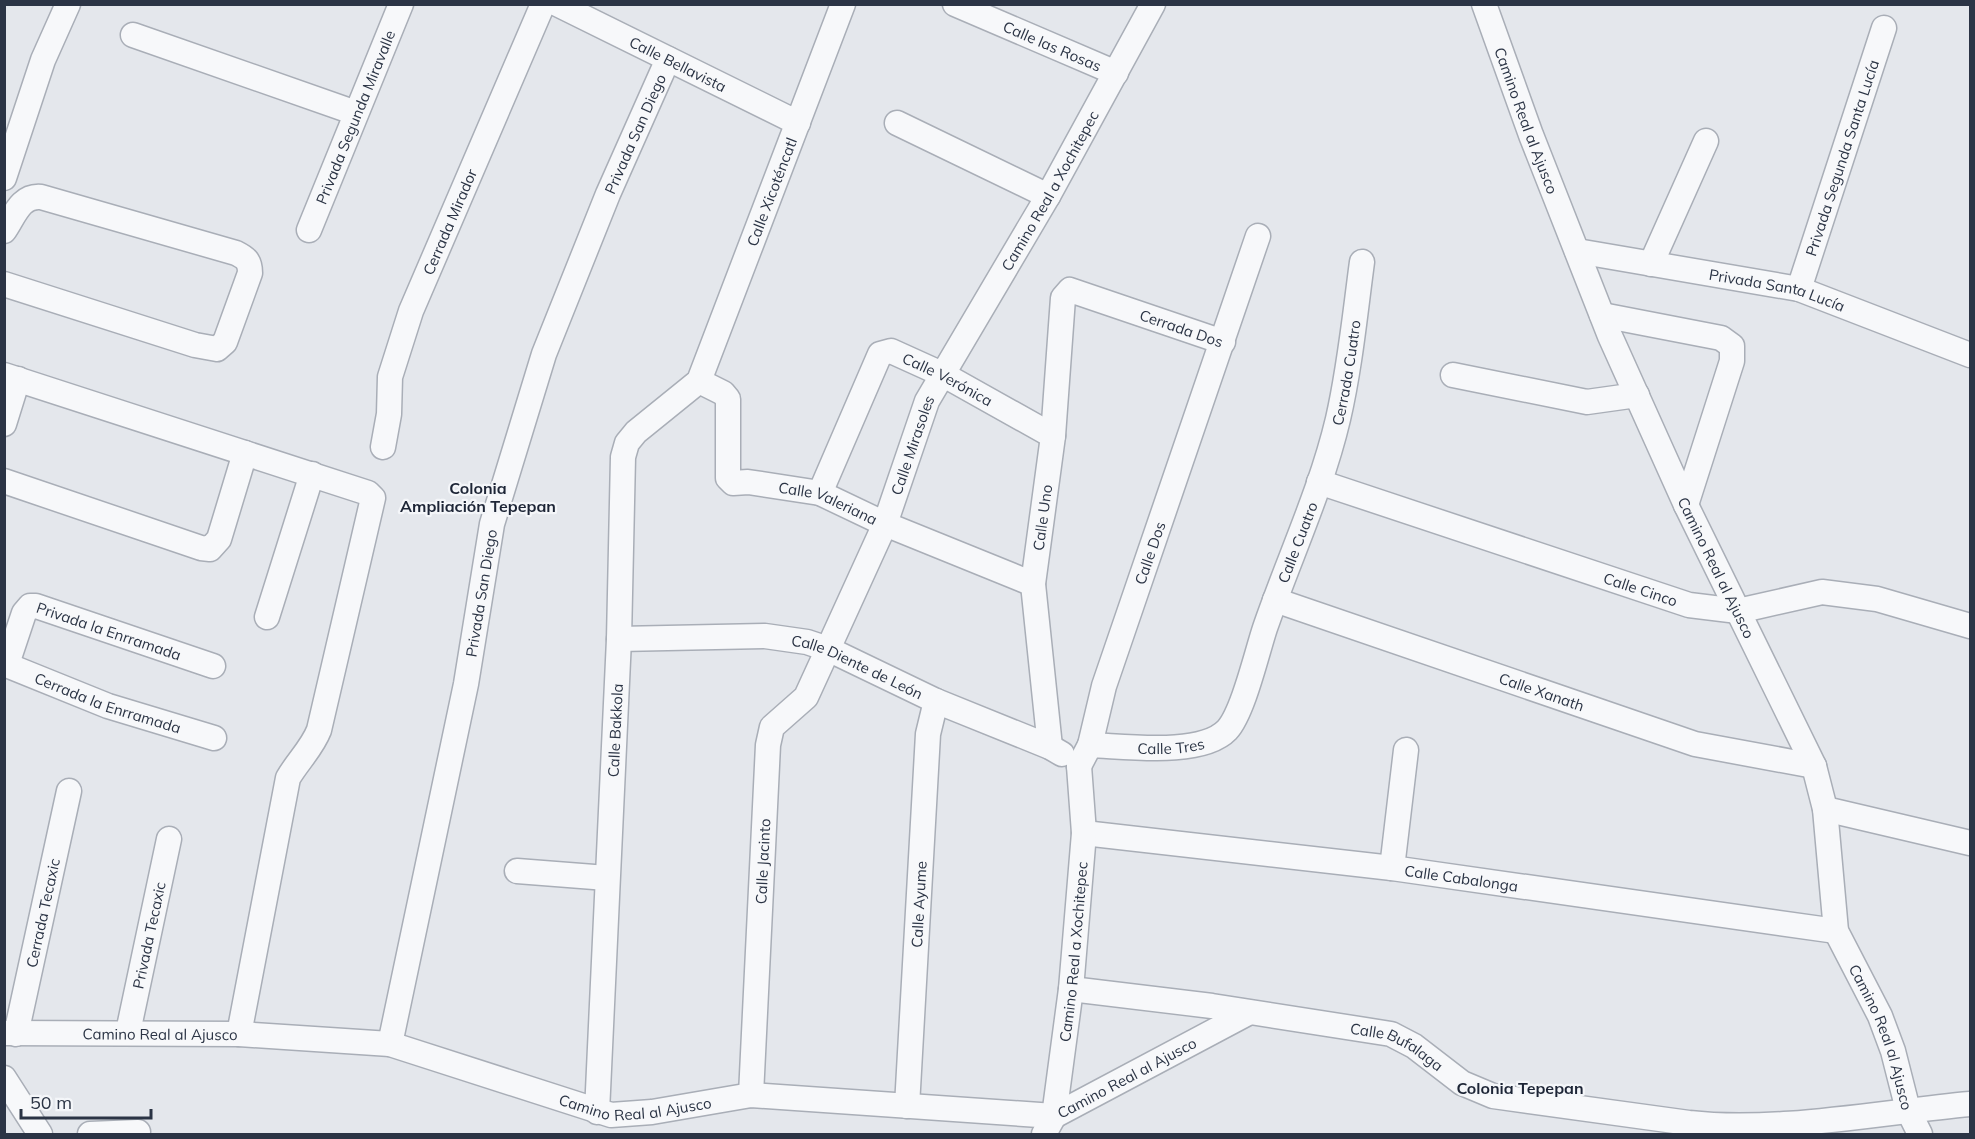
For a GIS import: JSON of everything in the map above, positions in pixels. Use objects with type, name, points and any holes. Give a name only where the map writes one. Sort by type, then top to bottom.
[{"type":"street","points":[[4,178],[43,60],[68,4]]},
{"type":"street","name":"Privada Segunda Miravalle","points":[[309,230],[401,4]]},
{"type":"street","name":"Cerrada Mirador","points":[[383,447],[389,414],[390,377],[411,311],[543,4]]},
{"type":"street","name":"Calle Bellavista","points":[[557,4],[798,123]]},
{"type":"street","name":"Calle Xicoténcatl","points":[[699,381],[843,4]]},
{"type":"street","name":"Calle las Rosas","points":[[955,4],[1116,73]]},
{"type":"street","name":"Camino Real a Xochitepec","points":[[944,375],[1048,196],[1153,4]]},
{"type":"street","name":"Camino Real al Ajusco","points":[[1484,4],[1577,251],[1636,396],[1686,505],[1814,766],[1825,809],[1836,931],[1880,1016],[1904,1089],[1908,1110],[1920,1134]]},
{"type":"street","name":"Privada Segunda Santa Lucía","points":[[1799,289],[1884,28]]},
{"type":"street","points":[[133,35],[356,113]]},
{"type":"street","name":"Privada San Diego","points":[[390,1044],[466,684],[492,524],[544,354],[608,194],[668,59]]},
{"type":"street","points":[[897,123],[1048,196]]},
{"type":"street","points":[[1652,264],[1706,141]]},
{"type":"street","points":[[4,231],[22,202],[30,197],[41,197],[236,253],[246,258],[250,265],[250,273],[225,342],[217,349],[209,349],[4,284]]},
{"type":"street","name":"Cerrada Dos","points":[[1070,290],[1223,342],[1258,236]]},
{"type":"street","name":"Privada Santa Lucía","points":[[1577,251],[1799,289],[1971,355]]},
{"type":"street","name":"Cerrada Cuatro","points":[[1319,482],[1338,418],[1362,262]]},
{"type":"street","name":"Calle Uno","points":[[1050,747],[1033,584],[1053,436],[1062,305],[1063,298],[1070,290]]},
{"type":"street","points":[[1602,315],[1721,338],[1732,346],[1732,362],[1686,505]]},
{"type":"street","name":"Calle Dos","points":[[1084,755],[1104,686],[1223,342]]},
{"type":"street","name":"Calle Verónica","points":[[820,493],[880,354],[891,351],[944,375],[1053,436]]},
{"type":"street","name":"Calle Mirasoles","points":[[828,649],[885,524],[927,401],[944,375]]},
{"type":"street","points":[[1453,375],[1587,402],[1636,396]]},
{"type":"street","points":[[4,424],[11,377],[312,474],[368,493],[373,498],[320,730],[314,744],[299,759],[288,778],[239,1034]]},
{"type":"street","name":"Calle Valeriana","points":[[699,381],[723,393],[728,399],[728,478],[733,483],[748,482],[820,493],[885,524],[1033,584]]},
{"type":"street","name":"Calle Bakkola","points":[[597,1112],[619,639],[623,457],[627,443],[699,381]]},
{"type":"street","points":[[4,481],[201,548],[210,549],[219,539],[245,453]]},
{"type":"street","points":[[267,617],[312,474]]},
{"type":"street","name":"Calle Cuatro","points":[[1238,711],[1275,600],[1319,482]]},
{"type":"street","name":"Calle Cinco","points":[[1319,482],[1689,605],[1738,611],[1822,592],[1877,599],[1971,626]]},
{"type":"street","name":"Calle Xanath","points":[[1275,600],[1695,744],[1814,766]]},
{"type":"street","name":"Privada la Enrramada","points":[[6,664],[24,613],[30,606],[36,606],[213,666]]},
{"type":"street","name":"Calle Diente de León","points":[[619,639],[765,636],[807,642],[828,649],[936,701],[1050,747],[1084,755]]},
{"type":"street","name":"Calle Jacinto","points":[[751,1095],[768,745],[772,727],[806,697],[828,649]]},
{"type":"street","name":"Cerrada la Enrramada","points":[[6,664],[108,706],[214,738]]},
{"type":"street","name":"Calle Ayume","points":[[907,1106],[928,734],[936,701]]},
{"type":"street","name":"Calle Tres","points":[[1084,755],[1190,746],[1210,740],[1227,730],[1238,711]]},
{"type":"street","points":[[1392,868],[1406,750]]},
{"type":"street","name":"Camino Real a Xochitepec","points":[[1049,1125],[1071,989],[1084,833],[1084,755]]},
{"type":"street","name":"Cerrada Tecaxic","points":[[10,1034],[69,791]]},
{"type":"street","points":[[1825,809],[1971,843]]},
{"type":"street","name":"Calle Cabalonga","points":[[1084,833],[1392,868],[1836,931]]},
{"type":"street","name":"Privada Tecaxic","points":[[128,1032],[169,839]]},
{"type":"street","points":[[516,871],[607,878]]},
{"type":"street","name":"Calle Bufalaga","points":[[1071,989],[1292,1017],[1391,1034],[1414,1046],[1462,1083],[1493,1096],[1687,1129],[1712,1130],[1818,1121],[1971,1104]]},
{"type":"street","name":"Camino Real al Ajusco","points":[[10,1034],[128,1032],[239,1034],[390,1044],[597,1112],[626,1116],[751,1095],[907,1106],[1049,1125],[1248,1013]]},
{"type":"street","points":[[4,1078],[40,1134]]},
{"type":"street","points":[[90,1134],[138,1132]]},
{"type":"district","name":"Colonia Ampliación Tepepan","points":[[478,497]]},
{"type":"district","name":"Colonia Tepepan","points":[[1520,1088]]}]
